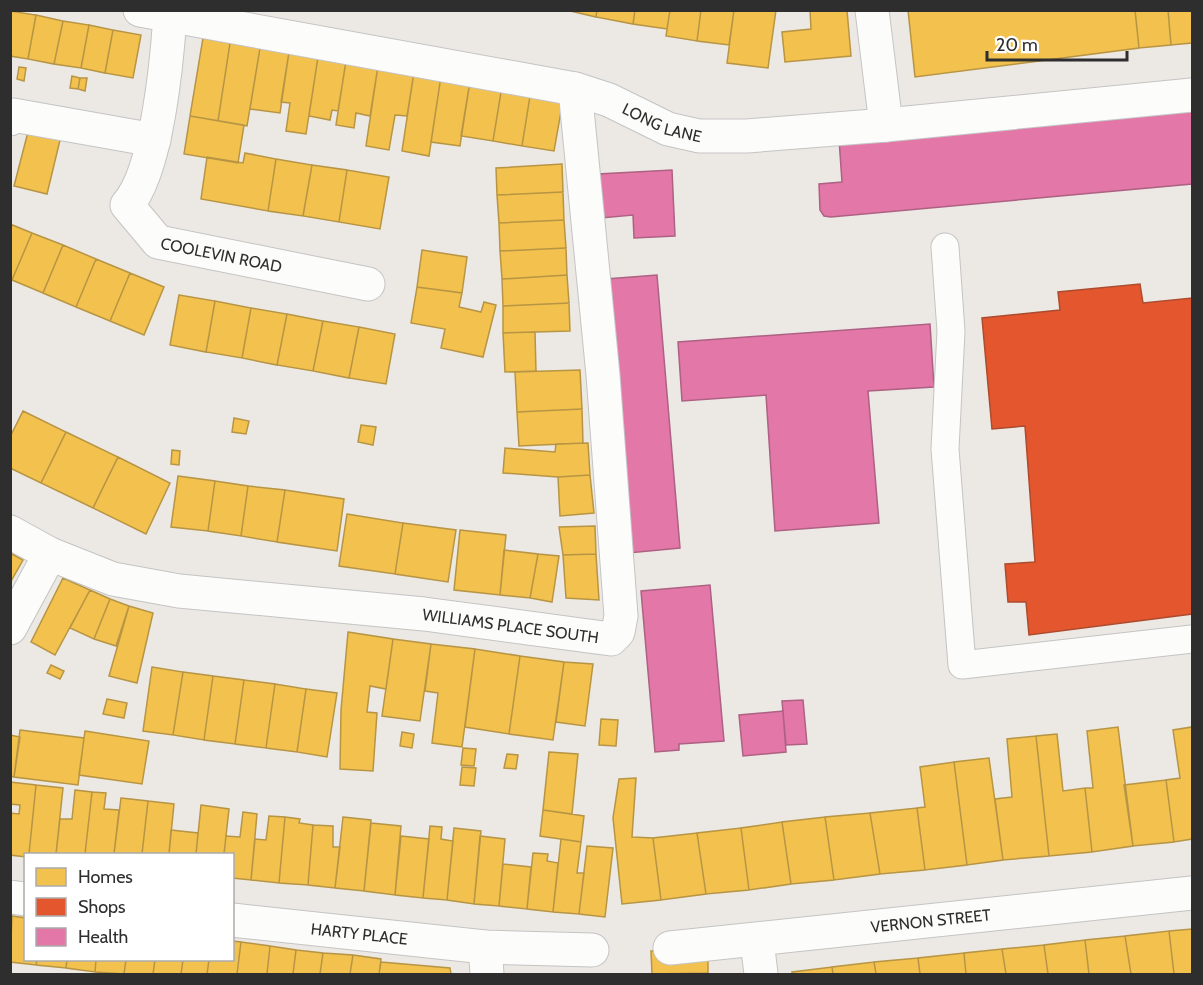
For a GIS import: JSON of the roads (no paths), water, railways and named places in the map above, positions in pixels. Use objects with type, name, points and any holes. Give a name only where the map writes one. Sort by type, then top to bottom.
[{"type":"street","points":[[872,10],[886,125]]},
{"type":"street","name":"LONG LANE","points":[[155,13],[575,88],[609,100],[668,129],[699,136],[886,125],[1192,95]]},
{"type":"street","name":"COOLEVIN ROAD","points":[[155,13],[154,140],[145,177],[138,194],[128,205],[158,242],[368,284]]},
{"type":"street","name":"WILLIAMS PLACE SOUTH","points":[[10,532],[50,554],[113,579],[179,591],[424,614],[611,639],[618,632],[621,605],[603,375],[575,88]]},
{"type":"street","points":[[10,119],[13,115],[34,117],[154,140]]},
{"type":"street","points":[[10,628],[50,554]]},
{"type":"street","name":"VERNON STREET","points":[[670,948],[757,941],[1192,893]]},
{"type":"street","name":"HARTY PLACE","points":[[234,920],[486,961],[592,950]]},
{"type":"street","points":[[757,941],[761,975]]},
{"type":"lane","points":[[945,247],[951,331],[945,448],[962,665],[1192,639]]}]
